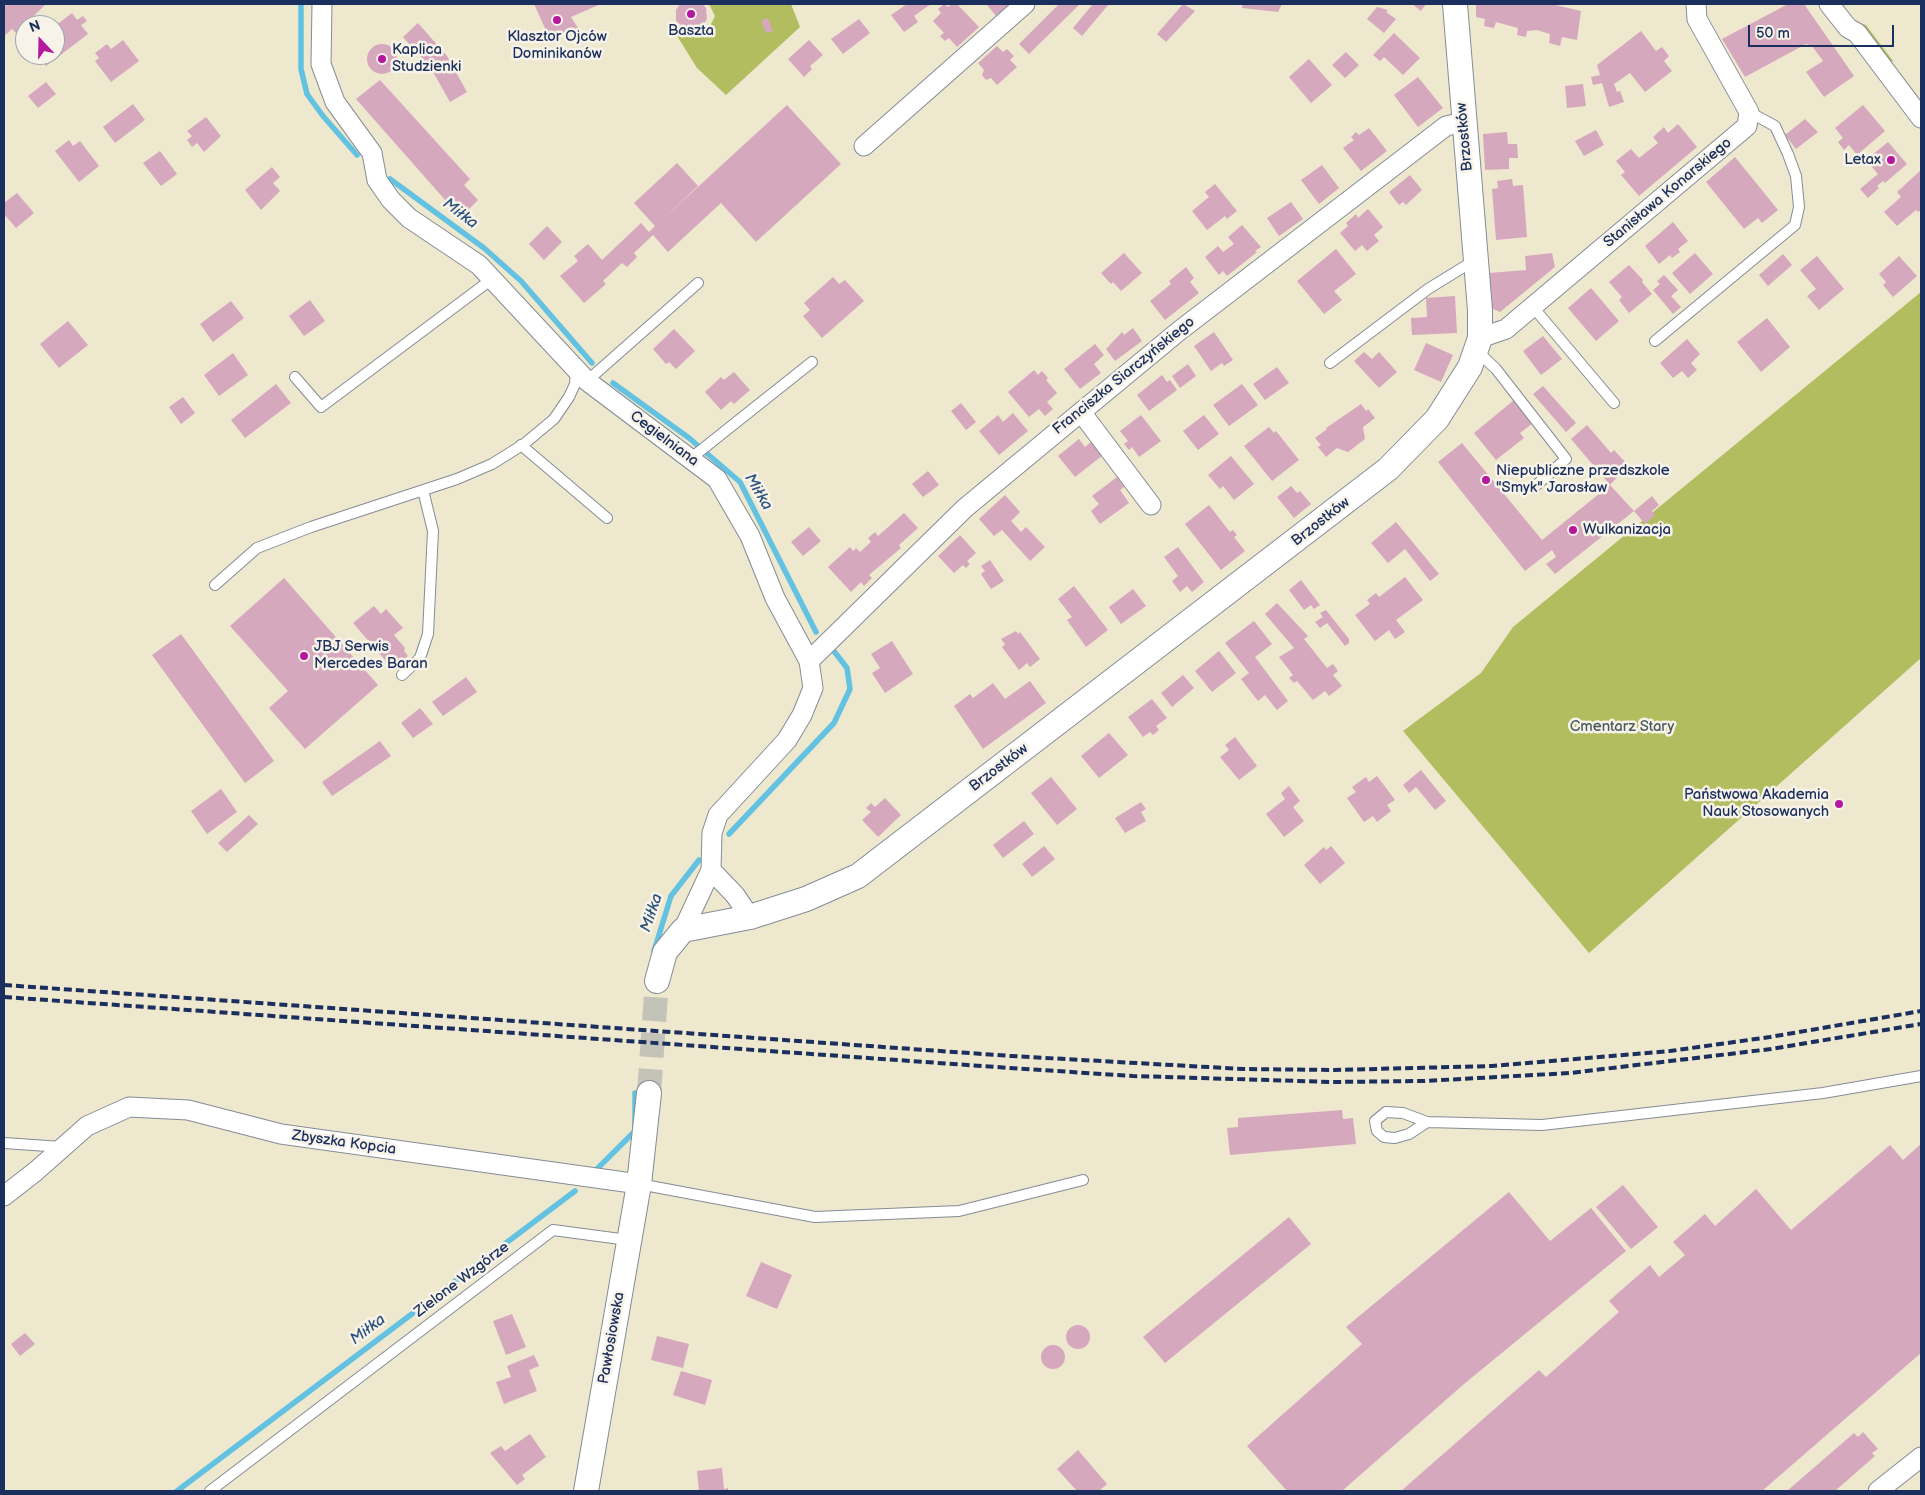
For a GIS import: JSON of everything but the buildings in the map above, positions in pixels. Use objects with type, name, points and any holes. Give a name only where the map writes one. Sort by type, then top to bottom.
[{"type":"street","name":"Cegielniana","points":[[322,4],[321,64],[335,102],[372,152],[377,180],[391,200],[409,218],[479,265],[582,376],[693,456],[717,479],[750,536],[775,598],[809,661],[813,688],[802,715],[787,740],[718,815],[712,833],[711,870],[683,930]]},
{"type":"street","points":[[864,146],[1025,4]]},
{"type":"street","name":"Brzostków","points":[[683,930],[750,917],[806,899],[858,876],[1388,469],[1437,419],[1457,390],[1478,345],[1475,260],[1455,4]]},
{"type":"street","points":[[1696,4],[1697,19],[1749,112]]},
{"type":"street","points":[[1829,4],[1848,28],[1857,33],[1921,118]]},
{"type":"street","name":"Stanisława Konarskiego","points":[[1478,345],[1506,329],[1747,126],[1749,112]]},
{"type":"street","name":"Franciszka Siarczyńskiego","points":[[809,661],[965,508],[1179,331],[1446,126],[1463,122]]},
{"type":"street","points":[[1081,412],[1151,505]]},
{"type":"street","points":[[711,870],[735,895],[750,917]]},
{"type":"street","points":[[657,981],[665,952],[683,930]]},
{"type":"street","name":"Pawłosiowska","points":[[586,1491],[639,1184],[649,1093]]},
{"type":"street","name":"Zbyszka Kopcia","points":[[4,1196],[87,1126],[129,1107],[188,1110],[281,1134],[639,1184]]},
{"type":"street","points":[[1878,1491],[1921,1457]]},
{"type":"lane","points":[[1655,340],[1796,225],[1799,207],[1796,176],[1788,154],[1775,126],[1749,112]]},
{"type":"lane","points":[[1330,363],[1428,289],[1475,260]]},
{"type":"lane","points":[[295,377],[321,407],[492,279]]},
{"type":"lane","points":[[215,584],[257,548],[311,526],[479,470],[521,445],[554,419],[564,407],[574,384],[582,376],[698,283]]},
{"type":"lane","points":[[1533,307],[1614,403]]},
{"type":"lane","points":[[1478,345],[1566,459],[1533,488]]},
{"type":"lane","points":[[693,456],[812,362]]},
{"type":"lane","points":[[521,445],[607,518]]},
{"type":"lane","points":[[402,675],[420,658],[428,634],[432,531],[423,490]]},
{"type":"lane","points":[[1426,1122],[1500,1125],[1559,1123],[1823,1093],[1921,1076]]},
{"type":"lane","points":[[4,1143],[63,1147]]},
{"type":"lane","points":[[639,1184],[815,1217],[959,1211],[1083,1180]]},
{"type":"lane","name":"Zielone Wzgórze","points":[[210,1491],[554,1230],[628,1240]]},
{"type":"green space","points":[[709,4],[791,4],[800,27],[726,95],[697,68],[674,31],[695,35],[708,30],[715,16]]},
{"type":"green space","points":[[1862,24],[1866,25],[1893,61],[1890,63],[1861,26]]},
{"type":"green space","name":"Cmentarz Stary","points":[[1921,292],[1921,658],[1589,953],[1403,731],[1481,673],[1513,627]]},
{"type":"waterway","name":"Miłka","points":[[301,4],[301,69],[307,94],[323,116],[357,155]]},
{"type":"waterway","name":"Miłka","points":[[390,179],[484,248],[521,281],[592,363]]},
{"type":"waterway","name":"Miłka","points":[[613,383],[689,438],[740,482],[816,632]]},
{"type":"waterway","name":"Miłka","points":[[729,834],[834,723],[850,689],[847,668],[830,646]]},
{"type":"waterway","name":"Miłka","points":[[654,951],[671,896],[699,860]]},
{"type":"waterway","name":"Miłka","points":[[596,1170],[635,1131],[635,1093]]},
{"type":"waterway","name":"Miłka","points":[[177,1491],[575,1191]]},
{"type":"tunnel","points":[[649,1093],[657,981]]},
{"type":"railway","points":[[4,985],[1011,1056],[1243,1069],[1335,1070],[1492,1066],[1670,1051],[1770,1037],[1921,1011]]},
{"type":"railway","points":[[4,997],[1133,1076],[1333,1082],[1424,1081],[1570,1073],[1771,1049],[1921,1024]]},
{"type":"place","name":"Baszta","points":[[691,14]]},
{"type":"place","name":"Klasztor Ojców Dominikanów","points":[[557,20]]},
{"type":"place","name":"Kaplica Studzienki","points":[[382,59]]},
{"type":"place","name":"Letax","points":[[1891,160]]},
{"type":"place","name":"Niepubliczne przedszkole \"Smyk\" Jarosław","points":[[1486,480]]},
{"type":"place","name":"Wulkanizacja","points":[[1573,530]]},
{"type":"place","name":"JBJ Serwis Mercedes Baran","points":[[304,656]]},
{"type":"place","name":"Państwowa Akademia Nauk Stosowanych","points":[[1839,804]]}]
